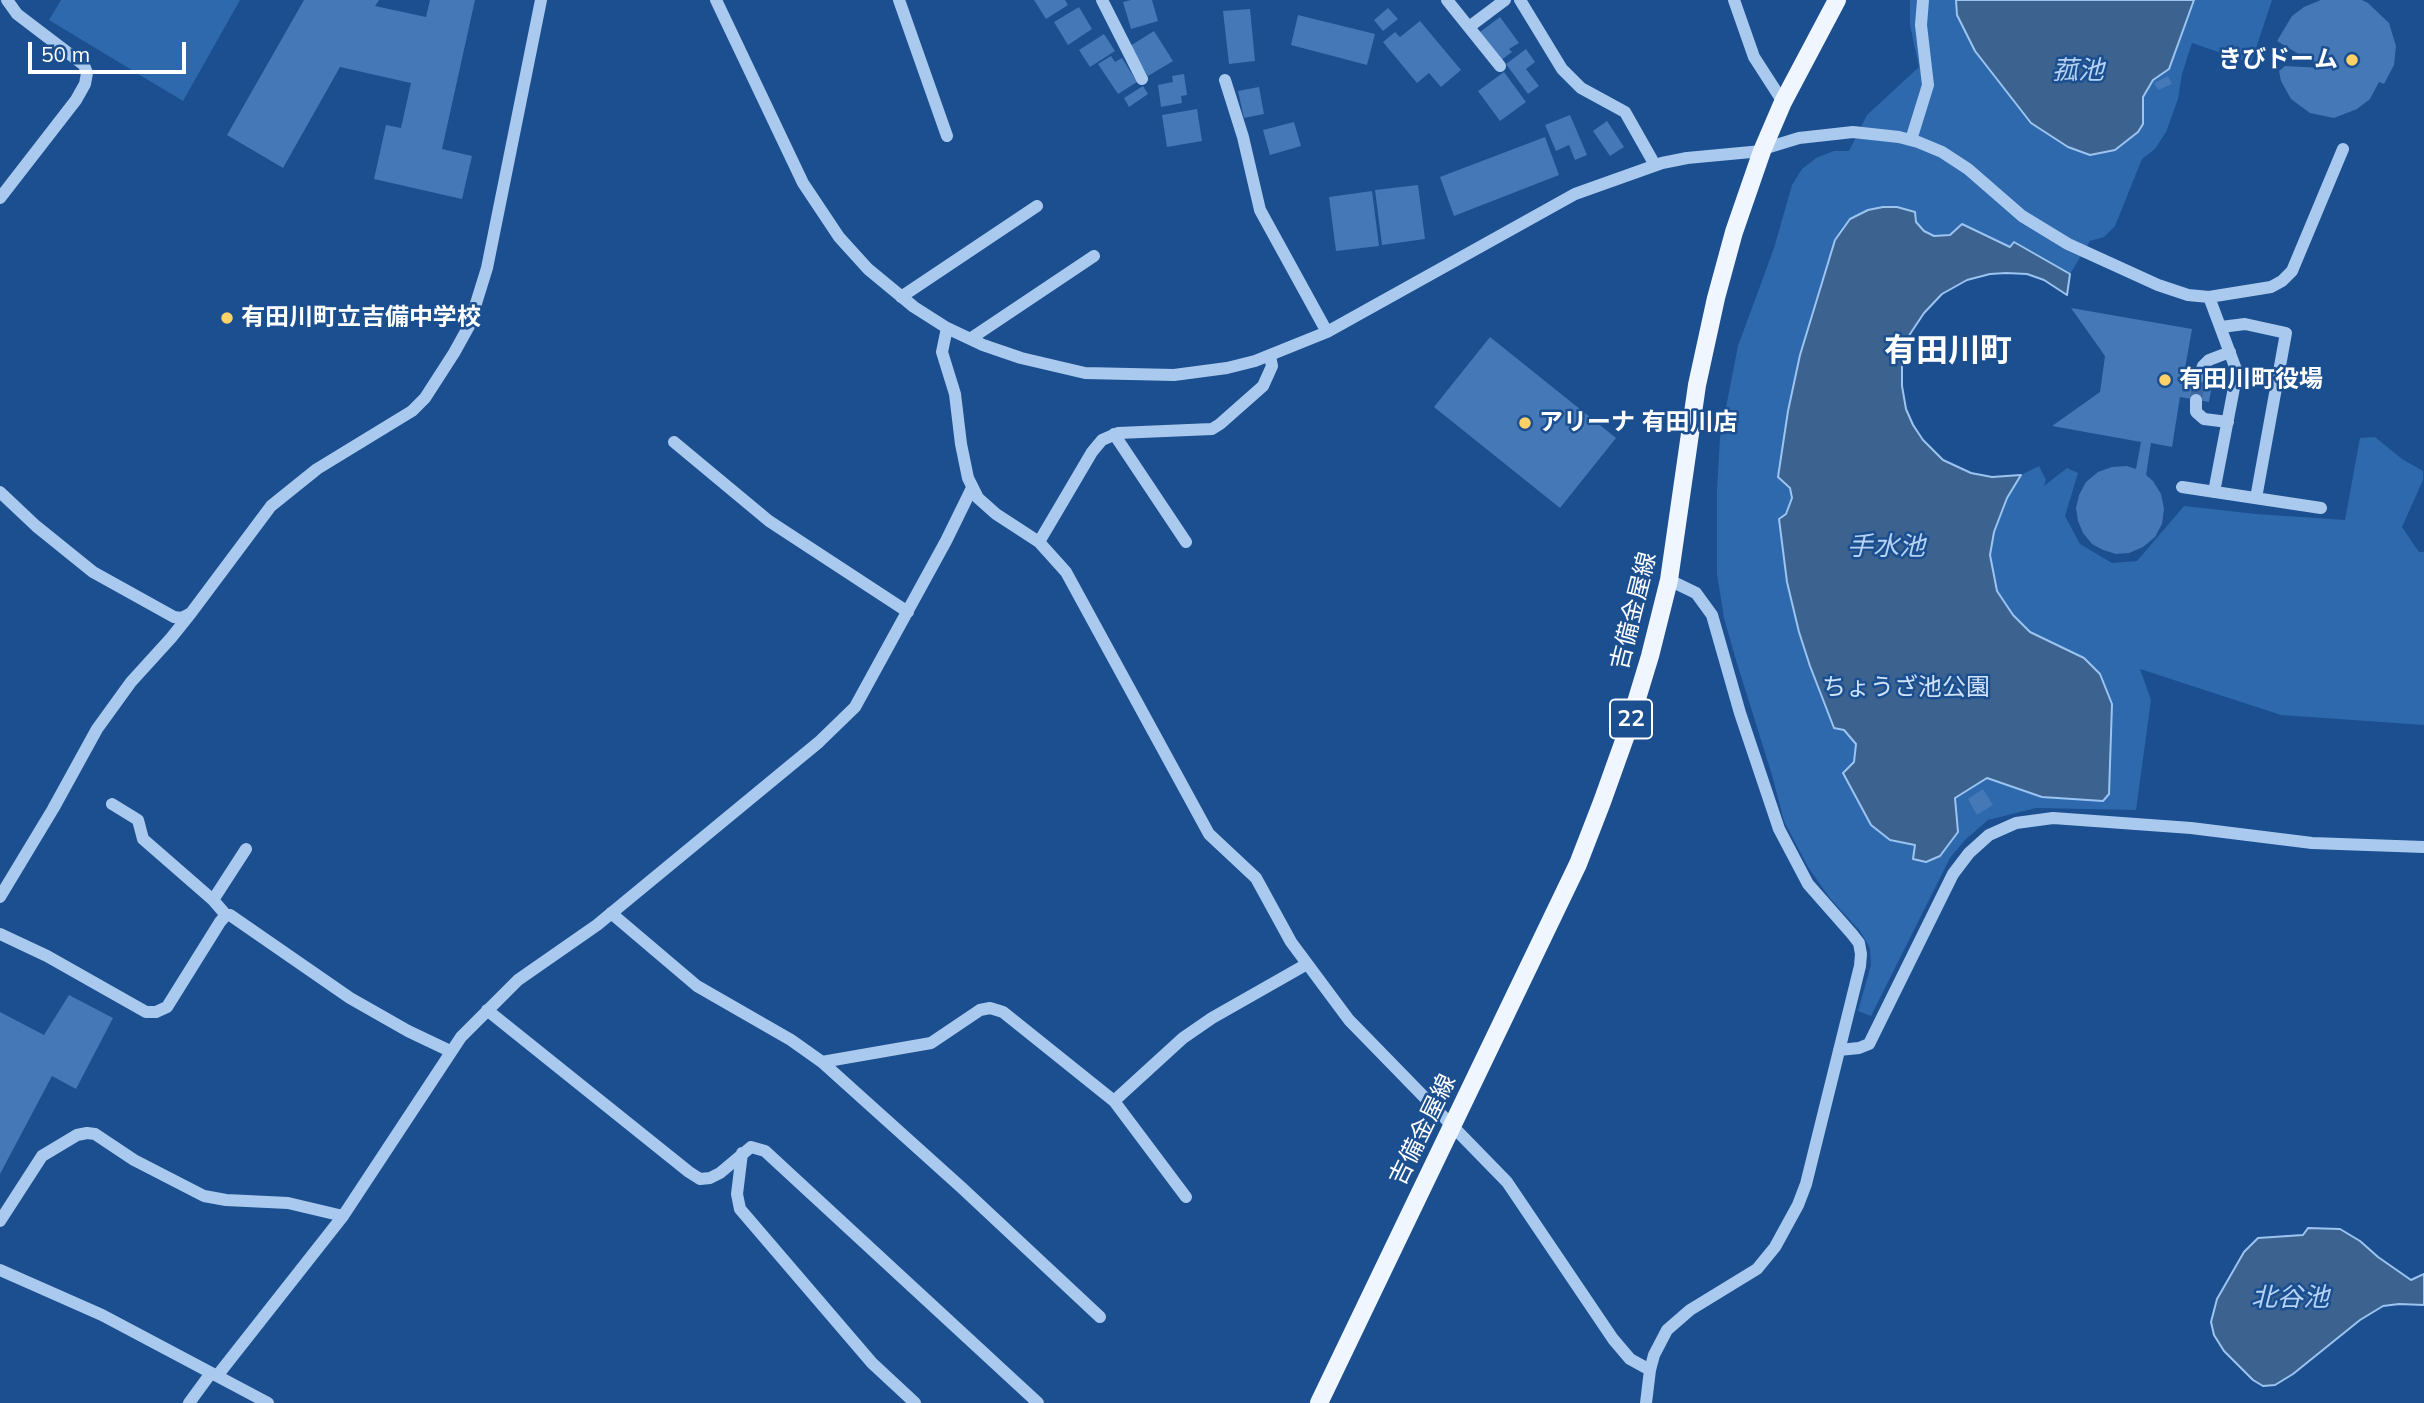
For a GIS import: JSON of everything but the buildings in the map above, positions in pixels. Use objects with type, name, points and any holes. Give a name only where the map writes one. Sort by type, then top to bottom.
[{"type":"main road","name":"吉備金屋線","points":[[1319,1403],[1578,864],[1626,735],[1650,656],[1668,580],[1697,385],[1734,232],[1783,102],[1837,0]]},
{"type":"street","points":[[0,198],[76,100],[88,73],[84,65],[17,14],[7,0]]},
{"type":"street","points":[[0,897],[53,810],[97,729],[131,682],[191,613],[271,506],[317,469],[412,411],[425,398],[454,353],[468,327],[487,268],[541,0]]},
{"type":"street","points":[[716,0],[803,183],[852,253],[901,297],[947,328],[1021,358],[1085,373],[1152,376],[1195,373],[1227,368],[1270,356],[1326,332],[1549,207],[1604,182],[1655,165],[1687,158],[1763,150],[1799,138],[1853,132],[1912,140],[1942,152],[1968,169],[2022,216],[2068,244],[2158,285],[2188,295],[2209,297],[2260,291],[2282,281],[2292,271],[2343,149]]},
{"type":"street","points":[[899,0],[947,136]]},
{"type":"street","points":[[1102,0],[1142,79]]},
{"type":"street","points":[[1447,0],[1500,66]]},
{"type":"street","points":[[1469,27],[1505,0]]},
{"type":"street","points":[[1520,0],[1562,69],[1581,88],[1625,112],[1655,165]]},
{"type":"street","points":[[1734,0],[1754,57],[1783,102]]},
{"type":"street","points":[[1912,140],[1928,85],[1922,25],[1923,0]]},
{"type":"street","points":[[1225,80],[1260,209],[1326,332]]},
{"type":"street","points":[[901,297],[1037,206]]},
{"type":"street","points":[[970,339],[1094,256]]},
{"type":"street","points":[[2209,297],[2237,372],[2214,492]]},
{"type":"street","points":[[2221,327],[2245,324],[2286,333],[2256,498]]},
{"type":"street","points":[[947,328],[942,352],[955,394],[961,444],[972,488],[985,506],[1039,542],[1066,572],[1209,834],[1256,878],[1307,964],[1357,1028],[1507,1182],[1613,1339],[1630,1359],[1650,1370]]},
{"type":"street","points":[[2199,377],[2209,360],[2230,352]]},
{"type":"street","points":[[1039,542],[1092,452],[1102,440],[1114,434],[1212,429],[1262,386],[1272,366],[1270,356]]},
{"type":"street","points":[[2196,400],[2196,412],[2204,419],[2228,422]]},
{"type":"street","points":[[1114,434],[1186,542]]},
{"type":"street","points":[[674,442],[769,521],[908,612]]},
{"type":"street","points":[[2182,486],[2321,508]]},
{"type":"street","points":[[189,1403],[342,1216],[450,1051],[487,1010],[518,980],[611,913],[819,741],[855,707],[972,488]]},
{"type":"street","points":[[0,492],[46,535],[93,572],[174,617],[182,618],[191,613]]},
{"type":"street","points":[[1646,1403],[1650,1370],[1660,1342],[1678,1319],[1757,1269],[1775,1247],[1807,1184],[1860,966],[1859,943],[1808,884],[1779,829],[1740,713],[1712,615],[1696,593],[1668,580]]},
{"type":"street","points":[[112,804],[138,820],[143,839],[213,900],[226,915],[235,918],[351,998],[408,1031],[450,1051]]},
{"type":"street","points":[[1839,1050],[1869,1044],[1953,874],[1969,853],[1989,835],[2017,823],[2053,818],[2191,828],[2312,843],[2424,847]]},
{"type":"street","points":[[213,900],[246,849]]},
{"type":"street","points":[[611,913],[697,986],[822,1062],[1100,1317]]},
{"type":"street","points":[[0,934],[47,956],[146,1012],[156,1012],[167,1007],[226,915]]},
{"type":"street","points":[[1114,1101],[1183,1038],[1212,1018],[1307,964]]},
{"type":"street","points":[[822,1062],[931,1043],[980,1010],[990,1008],[1003,1012],[1114,1101],[1186,1197]]},
{"type":"street","points":[[487,1010],[689,1172],[700,1178],[710,1178],[720,1173],[751,1147],[765,1151],[1038,1403]]},
{"type":"street","points":[[0,1221],[42,1156],[77,1135],[87,1133],[95,1134],[134,1160],[204,1196],[226,1200],[288,1203],[342,1216]]},
{"type":"street","points":[[742,1153],[737,1194],[740,1209],[872,1363],[915,1403]]},
{"type":"street","points":[[0,1270],[102,1315],[268,1403]]},
{"type":"green space","points":[[61,0],[240,0],[183,101],[49,20]]},
{"type":"green space","name":"ちょうざ池公園","points":[[1910,0],[2272,0],[2251,63],[2192,43],[2182,74],[2178,99],[2166,132],[2155,149],[2142,159],[2115,226],[2104,237],[2090,241],[2070,274],[2067,295],[2044,280],[2027,274],[1990,274],[1967,280],[1942,294],[1924,313],[1910,334],[1902,360],[1902,386],[1906,409],[1923,440],[1934,452],[1943,460],[1971,473],[2008,477],[2021,475],[2039,466],[2046,480],[2044,486],[2067,468],[2078,473],[2065,516],[2080,544],[2112,563],[2137,561],[2184,506],[2345,520],[2360,438],[2375,437],[2402,459],[2423,471],[2423,480],[2402,527],[2419,552],[2424,552],[2424,725],[2281,715],[2140,669],[2151,700],[2136,810],[2036,808],[1988,820],[1965,840],[1950,858],[1871,1016],[1858,1011],[1871,965],[1870,948],[1860,931],[1829,897],[1808,867],[1784,821],[1736,660],[1724,618],[1717,574],[1717,489],[1720,438],[1738,346],[1774,248],[1792,185],[1802,169],[1816,158],[1834,151],[1849,151],[1867,115],[1919,67],[1910,25]]},
{"type":"water","name":"菰池","points":[[1956,0],[2194,0],[2169,69],[2153,80],[2143,97],[2143,124],[2138,132],[2115,150],[2090,155],[2068,147],[2031,123],[1975,51],[1957,15]]},
{"type":"water","name":"手水池","points":[[1897,207],[1915,212],[1916,222],[1924,231],[1934,236],[1950,235],[1962,224],[2010,247],[2014,242],[2070,274],[2067,295],[2044,280],[2027,274],[2006,273],[1967,280],[1942,294],[1924,313],[1910,334],[1902,360],[1902,386],[1906,409],[1913,425],[1923,440],[1943,460],[1971,473],[1992,477],[2021,475],[2007,498],[1994,532],[1990,555],[1997,591],[2013,615],[2030,632],[2084,658],[2100,674],[2112,704],[2109,794],[2103,801],[2042,797],[1987,778],[1955,798],[1958,832],[1940,856],[1926,862],[1913,859],[1915,845],[1890,840],[1871,825],[1843,773],[1854,762],[1856,744],[1844,730],[1834,728],[1810,666],[1787,582],[1779,519],[1786,514],[1792,498],[1790,488],[1778,477],[1788,411],[1800,355],[1835,240],[1850,219],[1868,210]]},
{"type":"water","name":"北谷池","points":[[2308,1228],[2340,1229],[2411,1280],[2424,1274],[2424,1305],[2383,1306],[2360,1320],[2293,1374],[2275,1385],[2263,1386],[2253,1380],[2224,1351],[2214,1335],[2211,1322],[2217,1299],[2244,1252],[2258,1238],[2303,1235]]},
{"type":"tunnel","points":[[2196,400],[2199,377]]},
{"type":"place","name":"きびドーム","points":[[2352,60]]},
{"type":"place","name":"有田川町立吉備中学校","points":[[227,318]]},
{"type":"place","name":"有田川町役場","points":[[2165,380]]},
{"type":"place","name":"アリーナ 有田川店","points":[[1525,423]]},
{"type":"district","name":"有田川町","points":[[1948,351]]}]
